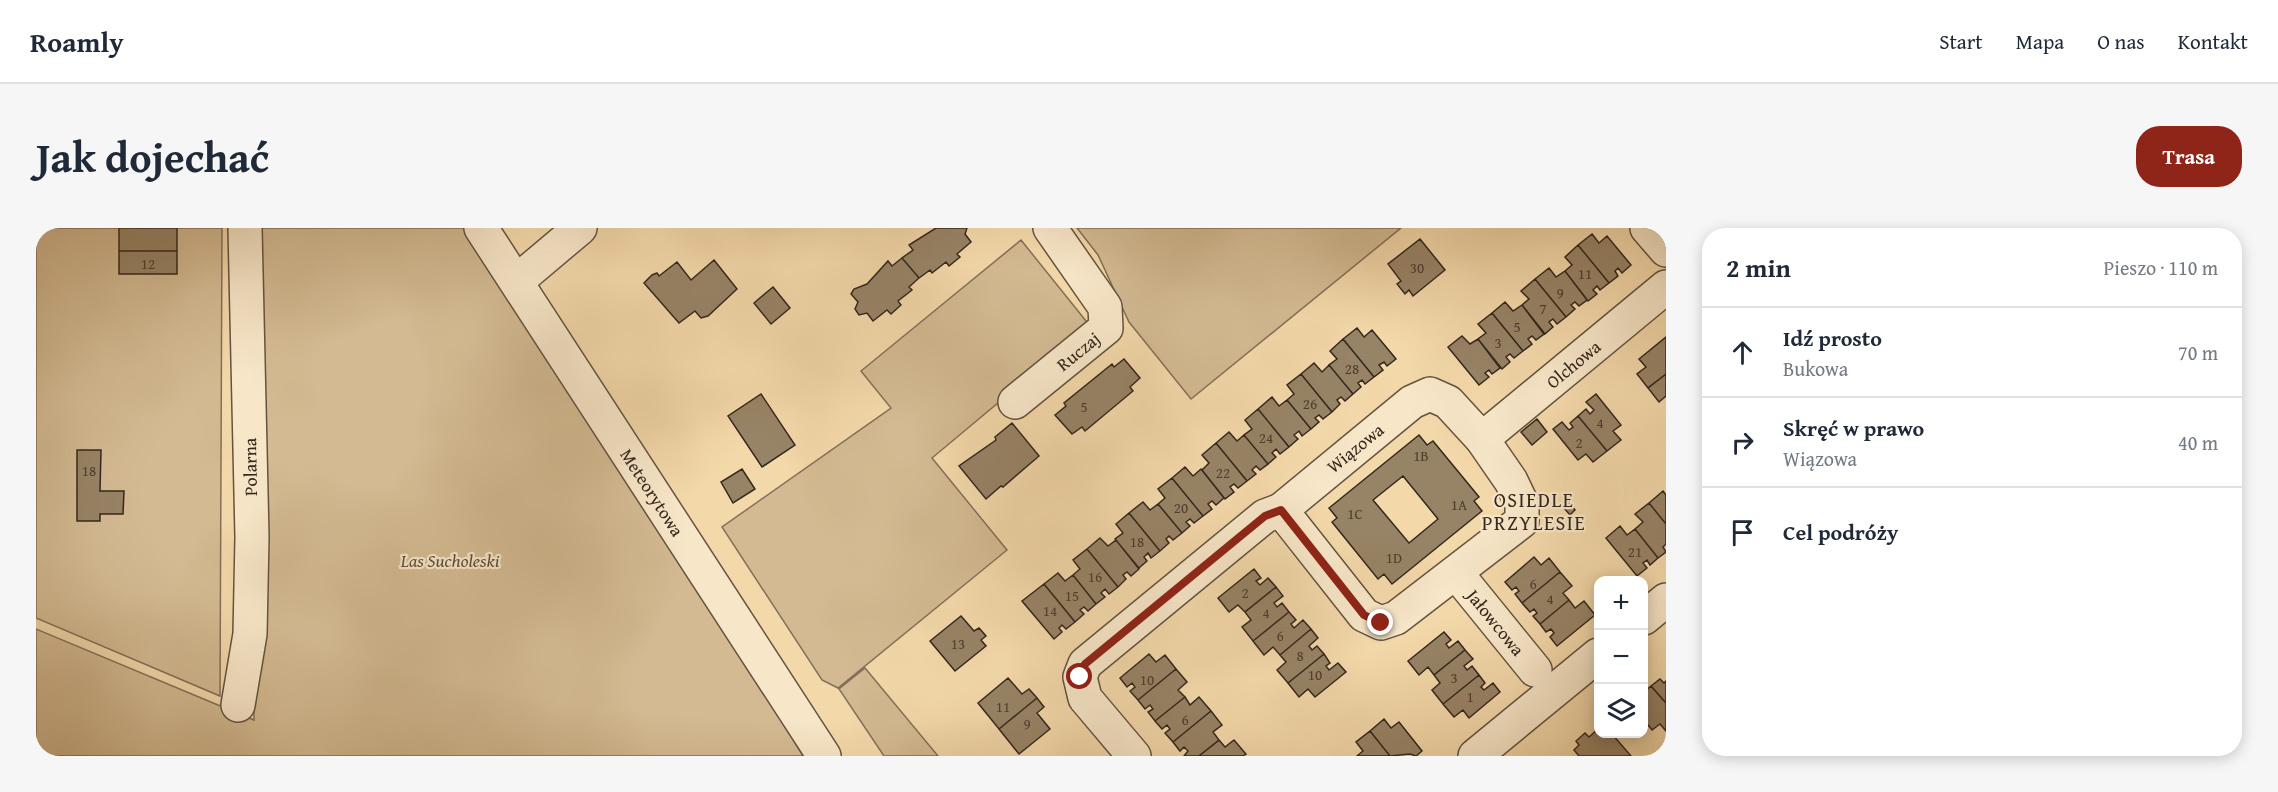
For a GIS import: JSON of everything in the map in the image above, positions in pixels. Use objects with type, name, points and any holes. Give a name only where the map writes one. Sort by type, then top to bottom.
[{"type":"street","name":"Polarna","points":[[238,705],[250,634],[252,537],[244,228]]},
{"type":"street","name":"Meteorytowa","points":[[481,228],[824,756]]},
{"type":"street","points":[[517,281],[580,228]]},
{"type":"street","name":"Ruczaj","points":[[1015,402],[1106,328],[1105,307],[1050,228]]},
{"type":"street","points":[[1647,228],[1666,250]]},
{"type":"street","name":"Olchowa","points":[[1482,439],[1666,287]]},
{"type":"street","name":"Wiązowa","points":[[1430,394],[1448,402],[1482,439],[1511,481],[1522,504],[1522,521],[1457,574],[1396,618],[1381,623],[1364,615],[1281,510],[1412,402],[1430,394]]},
{"type":"street","points":[[1134,756],[1085,698],[1080,677],[1085,664],[1265,516],[1281,510]]},
{"type":"street","name":"Jałowcowa","points":[[1457,574],[1535,670]]},
{"type":"street","points":[[1648,615],[1666,600]]},
{"type":"street","points":[[1475,756],[1594,659]]},
{"type":"green space","points":[[36,228],[222,228],[220,696],[36,618]]},
{"type":"green space","name":"Las Sucholeski","points":[[253,228],[464,228],[690,569],[803,756],[36,756],[36,629],[254,720]]},
{"type":"green space","points":[[1077,228],[1401,228],[1191,399],[1129,322],[1098,255]]},
{"type":"green space","points":[[1021,240],[1090,326],[932,458],[1007,550],[838,688],[822,680],[722,527],[891,408],[861,371]]},
{"type":"green space","points":[[865,668],[938,756],[884,756],[839,689]]},
{"type":"building","points":[[119,228],[177,228],[177,251],[119,251]]},
{"type":"building","points":[[936,228],[967,228],[965,234],[971,242],[957,254],[960,257],[949,266],[946,262],[932,273],[930,270],[919,278],[902,258],[913,250],[909,245]]},
{"type":"building","points":[[1592,234],[1599,243],[1607,236],[1631,265],[1622,273],[1618,268],[1615,271],[1618,276],[1609,283],[1578,245]]},
{"type":"building","points":[[1420,239],[1445,270],[1413,296],[1409,290],[1405,294],[1397,284],[1401,281],[1388,264]]},
{"type":"building","points":[[1578,245],[1609,283],[1600,290],[1597,286],[1593,290],[1597,294],[1588,301],[1565,271],[1572,265],[1565,257]]},
{"type":"building","points":[[119,251],[177,251],[177,274],[119,274]]},
{"type":"building","points":[[902,258],[919,278],[909,287],[912,290],[898,301],[901,305],[891,314],[887,310],[873,321],[867,313],[859,315],[855,309],[858,302],[851,294],[854,289],[867,284],[888,261],[892,266]]},
{"type":"building","points":[[714,260],[737,289],[708,316],[701,318],[695,311],[679,323],[644,283],[652,275],[657,273],[659,276],[677,262],[691,280]]},
{"type":"building","points":[[1549,268],[1556,277],[1565,271],[1587,300],[1579,306],[1575,302],[1571,305],[1575,309],[1566,317],[1535,279]]},
{"type":"building","points":[[1535,279],[1566,317],[1557,324],[1553,319],[1549,322],[1553,327],[1545,334],[1522,305],[1529,299],[1521,291]]},
{"type":"building","points":[[773,287],[790,308],[771,324],[754,303]]},
{"type":"building","points":[[1505,302],[1513,311],[1522,305],[1544,334],[1536,340],[1532,336],[1528,339],[1532,344],[1523,351],[1492,313]]},
{"type":"building","points":[[1492,313],[1523,351],[1514,358],[1510,354],[1506,357],[1510,362],[1502,369],[1478,339],[1486,333],[1478,324]]},
{"type":"building","points":[[1357,328],[1364,337],[1372,330],[1396,359],[1387,366],[1384,362],[1379,365],[1383,370],[1374,377],[1343,339]]},
{"type":"building","points":[[1462,336],[1470,344],[1478,339],[1500,368],[1492,374],[1489,370],[1485,373],[1489,377],[1479,385],[1448,347]]},
{"type":"building","points":[[1666,337],[1666,374],[1648,388],[1637,374],[1646,367],[1639,359]]},
{"type":"building","points":[[1343,339],[1374,377],[1365,384],[1362,380],[1358,383],[1361,387],[1353,394],[1329,365],[1337,359],[1330,351]]},
{"type":"building","points":[[1124,359],[1140,378],[1130,387],[1133,391],[1085,431],[1082,427],[1072,434],[1055,415],[1066,406],[1064,403],[1112,364],[1114,367]]},
{"type":"building","points":[[1314,363],[1322,372],[1329,365],[1353,394],[1345,401],[1341,397],[1337,400],[1340,404],[1332,412],[1301,374]]},
{"type":"building","points":[[1301,374],[1332,412],[1323,419],[1319,415],[1315,418],[1319,422],[1311,429],[1287,400],[1294,394],[1287,385]]},
{"type":"building","points":[[1666,374],[1666,396],[1659,402],[1648,388]]},
{"type":"building","points":[[761,394],[795,445],[762,467],[728,416]]},
{"type":"building","points":[[1596,394],[1621,425],[1613,431],[1621,440],[1607,451],[1578,416],[1586,409],[1590,414],[1594,410],[1586,402]]},
{"type":"building","points":[[1272,397],[1279,406],[1287,400],[1311,429],[1302,436],[1299,431],[1294,435],[1298,439],[1289,447],[1258,409]]},
{"type":"building","points":[[1258,409],[1289,447],[1280,454],[1276,449],[1272,453],[1276,457],[1268,464],[1244,435],[1252,429],[1245,420]]},
{"type":"building","points":[[1578,416],[1607,451],[1593,462],[1586,454],[1578,460],[1553,429],[1562,422],[1569,430],[1573,427],[1570,423]]},
{"type":"building","points":[[1537,419],[1547,432],[1532,445],[1521,432]]},
{"type":"building","points":[[1012,423],[1039,456],[986,499],[959,466],[996,440],[995,437]]},
{"type":"building","points":[[1229,432],[1237,441],[1244,435],[1268,464],[1260,470],[1256,466],[1252,470],[1256,474],[1247,481],[1216,443]]},
{"type":"building","points":[[1419,435],[1427,445],[1433,441],[1479,497],[1474,501],[1482,511],[1392,584],[1384,574],[1378,579],[1332,522],[1337,518],[1329,508]],"holes":[[[1403,476],[1438,519],[1409,543],[1373,500]]]},
{"type":"building","points":[[1216,443],[1247,481],[1238,488],[1234,484],[1230,487],[1234,492],[1225,499],[1202,470],[1209,463],[1202,455]]},
{"type":"building","points":[[77,450],[101,450],[100,491],[124,491],[123,514],[100,514],[100,521],[77,521]]},
{"type":"building","points":[[1185,467],[1193,476],[1201,469],[1224,498],[1216,505],[1212,501],[1208,504],[1212,509],[1203,516],[1172,478]]},
{"type":"building","points":[[742,469],[755,489],[733,503],[721,482]]},
{"type":"building","points":[[1172,478],[1203,516],[1194,523],[1190,519],[1186,522],[1190,526],[1182,533],[1158,504],[1165,498],[1158,489]]},
{"type":"building","points":[[1663,491],[1666,495],[1666,524],[1649,503]]},
{"type":"building","points":[[1143,502],[1150,510],[1158,504],[1182,533],[1173,540],[1169,536],[1166,539],[1169,543],[1160,551],[1129,513]]},
{"type":"building","points":[[1569,502],[1575,510],[1570,515],[1563,507]]},
{"type":"building","points":[[1649,503],[1666,524],[1666,544],[1663,547],[1666,552],[1658,558],[1635,529],[1643,522],[1635,514]]},
{"type":"building","points":[[1129,513],[1160,551],[1151,558],[1148,553],[1144,557],[1147,561],[1139,568],[1115,539],[1123,533],[1116,524]]},
{"type":"building","points":[[1620,526],[1627,535],[1635,529],[1658,558],[1650,565],[1647,560],[1643,563],[1647,568],[1637,576],[1606,538]]},
{"type":"building","points":[[1100,538],[1108,546],[1116,540],[1139,569],[1131,576],[1127,572],[1123,575],[1126,579],[1118,587],[1087,549]]},
{"type":"building","points":[[1087,549],[1118,587],[1109,594],[1105,589],[1101,593],[1105,597],[1096,604],[1073,575],[1080,569],[1073,560]]},
{"type":"building","points":[[1534,557],[1541,565],[1549,558],[1560,572],[1522,603],[1515,594],[1519,591],[1516,587],[1512,590],[1505,582]]},
{"type":"building","points":[[1254,569],[1261,578],[1256,581],[1260,585],[1268,578],[1276,587],[1245,612],[1238,605],[1229,612],[1218,598]]},
{"type":"building","points":[[1560,572],[1572,586],[1563,593],[1569,600],[1540,624],[1533,616],[1537,613],[1534,609],[1530,612],[1522,603]]},
{"type":"building","points":[[1058,573],[1065,581],[1073,575],[1096,604],[1088,611],[1084,607],[1080,610],[1084,614],[1075,622],[1044,584]]},
{"type":"building","points":[[1044,584],[1075,622],[1066,629],[1062,625],[1059,628],[1062,632],[1054,639],[1022,601]]},
{"type":"building","points":[[1276,587],[1283,596],[1274,603],[1277,607],[1282,603],[1289,612],[1253,641],[1242,627],[1251,620],[1245,612]]},
{"type":"building","points":[[1569,600],[1575,608],[1584,601],[1594,614],[1557,646],[1550,637],[1554,633],[1551,629],[1546,632],[1540,624]]},
{"type":"building","points":[[1289,612],[1296,620],[1291,624],[1294,628],[1303,620],[1311,629],[1280,655],[1273,647],[1264,655],[1253,641]]},
{"type":"building","points":[[961,616],[974,631],[979,628],[986,636],[981,640],[986,646],[955,671],[930,641]]},
{"type":"building","points":[[1311,629],[1318,638],[1309,646],[1312,650],[1317,646],[1324,654],[1288,683],[1277,670],[1286,662],[1280,655]]},
{"type":"building","points":[[1444,632],[1451,640],[1446,644],[1449,648],[1458,641],[1465,650],[1434,675],[1428,667],[1419,675],[1408,661]]},
{"type":"building","points":[[1465,650],[1473,659],[1464,666],[1467,670],[1472,666],[1479,675],[1443,704],[1432,690],[1440,683],[1434,675]]},
{"type":"building","points":[[1149,654],[1156,662],[1165,655],[1176,669],[1138,700],[1130,691],[1135,687],[1132,683],[1127,687],[1120,678]]},
{"type":"building","points":[[1324,654],[1330,663],[1326,666],[1329,670],[1338,663],[1346,672],[1315,697],[1308,689],[1299,697],[1288,683]]},
{"type":"building","points":[[1176,669],[1187,682],[1178,690],[1185,697],[1155,721],[1148,712],[1153,709],[1150,705],[1145,709],[1138,700]]},
{"type":"building","points":[[1479,675],[1485,683],[1481,687],[1484,690],[1493,683],[1500,692],[1469,718],[1463,710],[1454,717],[1443,704]]},
{"type":"building","points":[[1008,678],[1022,694],[1029,689],[1037,698],[999,729],[978,703]]},
{"type":"building","points":[[1660,679],[1664,683],[1666,681],[1666,703],[1651,686]]},
{"type":"building","points":[[1651,686],[1666,703],[1666,731],[1660,724],[1652,730],[1648,725],[1648,689]]},
{"type":"building","points":[[1185,697],[1190,705],[1199,697],[1211,711],[1173,742],[1165,733],[1170,729],[1167,725],[1162,729],[1155,721]]},
{"type":"building","points":[[1037,698],[1044,707],[1037,713],[1050,729],[1019,754],[999,729]]},
{"type":"building","points":[[1211,711],[1222,725],[1213,732],[1219,740],[1199,756],[1184,756],[1188,751],[1184,747],[1180,751],[1173,742]]},
{"type":"building","points":[[1384,719],[1391,728],[1399,722],[1422,751],[1416,756],[1410,754],[1390,756],[1370,731]]},
{"type":"building","points":[[1370,731],[1390,756],[1357,756],[1363,751],[1356,742]]},
{"type":"building","points":[[1585,733],[1589,737],[1594,733],[1594,738],[1615,738],[1631,756],[1579,756],[1574,750],[1579,745],[1576,741]]},
{"type":"building","points":[[1219,740],[1225,747],[1234,740],[1246,754],[1243,756],[1199,756]]},
{"type":"district","name":"OSIEDLE PRZYLESIE","points":[[1534,510]]},
{"type":"route","points":[[1080,677],[1085,664],[1163,599],[1265,516],[1281,510],[1364,615],[1381,623]]}]
